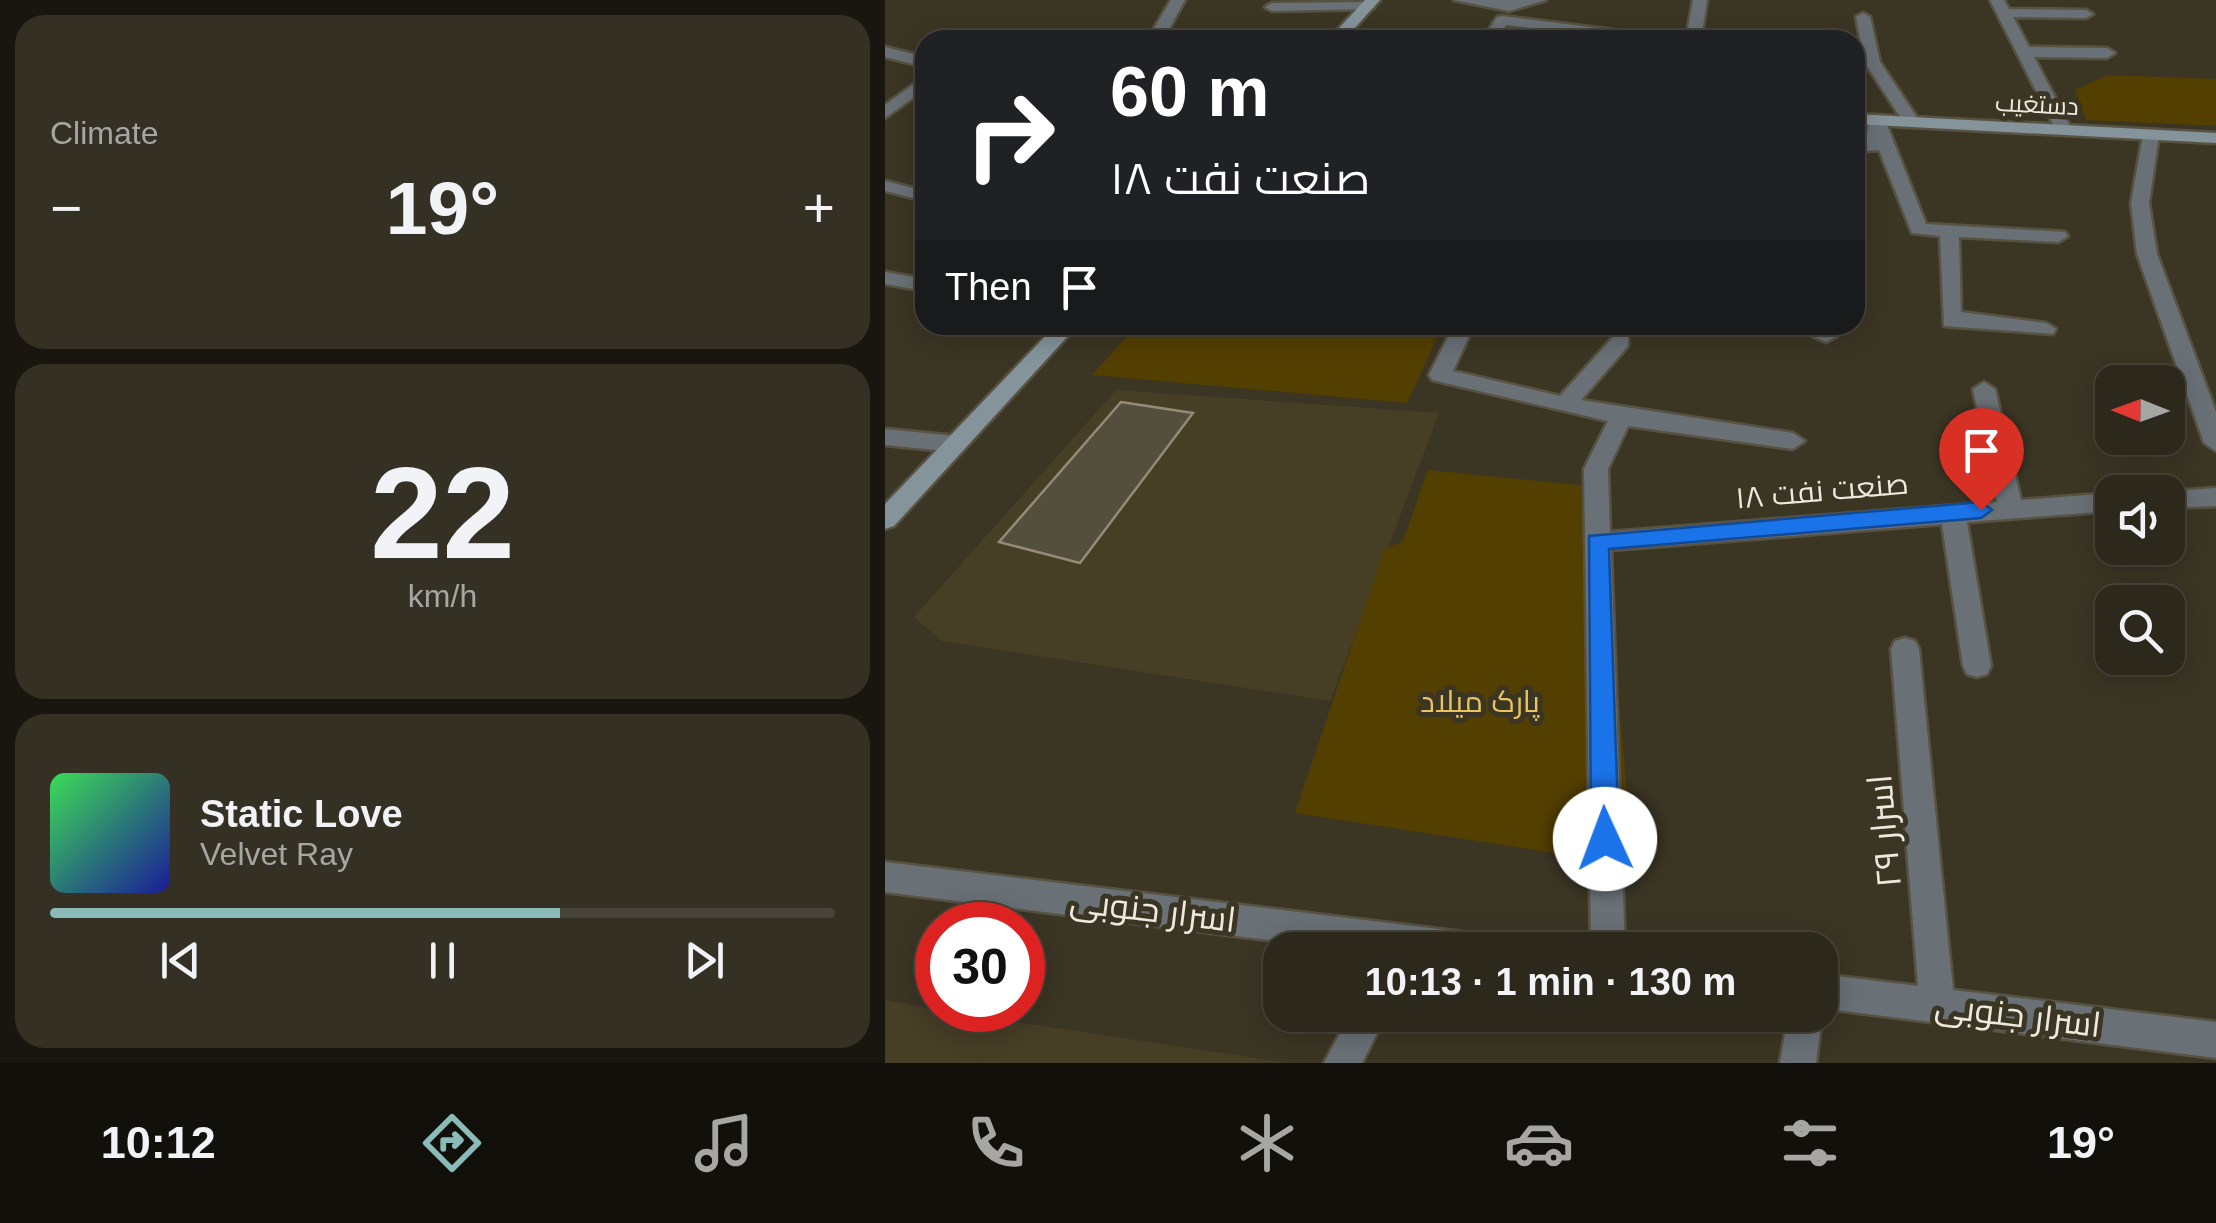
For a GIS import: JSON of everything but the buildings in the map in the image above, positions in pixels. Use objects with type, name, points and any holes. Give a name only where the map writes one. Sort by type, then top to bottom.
[{"type":"main road","points":[[1345,30],[1371,3]]},
{"type":"main road","name":"دستغیب","points":[[1865,121],[2216,138]]},
{"type":"main road","points":[[885,520],[1059,335]]},
{"type":"street","points":[[1161,30],[1178,0]]},
{"type":"street","points":[[1462,0],[1583,30]]},
{"type":"street","points":[[1496,30],[1505,13],[1539,0]]},
{"type":"street","points":[[1695,30],[1700,0]]},
{"type":"street","points":[[1271,7],[1371,3]]},
{"type":"street","points":[[2001,6],[2086,14]]},
{"type":"street","points":[[2001,6],[2065,130]]},
{"type":"street","points":[[1863,18],[1863,30]]},
{"type":"street","points":[[885,52],[915,60]]},
{"type":"street","points":[[2024,52],[2107,53]]},
{"type":"street","points":[[1865,64],[1912,122]]},
{"type":"street","points":[[885,114],[915,89]]},
{"type":"street","points":[[1865,146],[1874,146],[1878,123]]},
{"type":"street","points":[[1878,123],[1919,229],[2058,236]]},
{"type":"street","points":[[2151,134],[2139,204],[2147,254],[2216,443]]},
{"type":"street","points":[[885,186],[915,194]]},
{"type":"street","points":[[1949,230],[1951,319],[2046,329]]},
{"type":"street","points":[[885,278],[915,284]]},
{"type":"street","points":[[1459,335],[1439,375],[1621,417],[1793,442]]},
{"type":"street","points":[[1565,404],[1621,341]]},
{"type":"street","points":[[1984,389],[2010,508]]},
{"type":"street","points":[[1608,932],[1596,469],[1621,417]]},
{"type":"street","points":[[885,437],[956,444]]},
{"type":"street","points":[[2185,500],[2214,501]]},
{"type":"street","name":"صنعت نفت ۱۸","points":[[1597,542],[2095,503]]},
{"type":"street","points":[[1953,512],[1977,666]]},
{"type":"street","name":"اسرار ۲۹","points":[[1905,649],[1937,1006]]},
{"type":"street","name":"اسرار جنوبی","points":[[885,877],[1301,932]]},
{"type":"street","name":"اسرار جنوبی","points":[[1838,993],[2216,1040]]},
{"type":"street","points":[[1342,1063],[1359,1032]]},
{"type":"street","points":[[1798,1063],[1803,1032]]},
{"type":"shaded area","points":[[1116,390],[1439,413],[1330,701],[942,641],[914,617]]},
{"type":"shaded area","points":[[885,1000],[915,1006],[915,1032],[1045,1032],[1045,1026],[1288,1063],[885,1063]]},
{"type":"green space","points":[[2108,75],[2216,79],[2216,126],[2086,120],[2075,90]]},
{"type":"green space","points":[[1128,335],[1438,335],[1407,403],[1092,375]]},
{"type":"green space","name":"پارک میلاد","points":[[1428,470],[1599,487],[1634,865],[1295,813],[1384,550],[1403,541]]},
{"type":"route","points":[[1605,839],[1597,542],[1981,510]]}]
